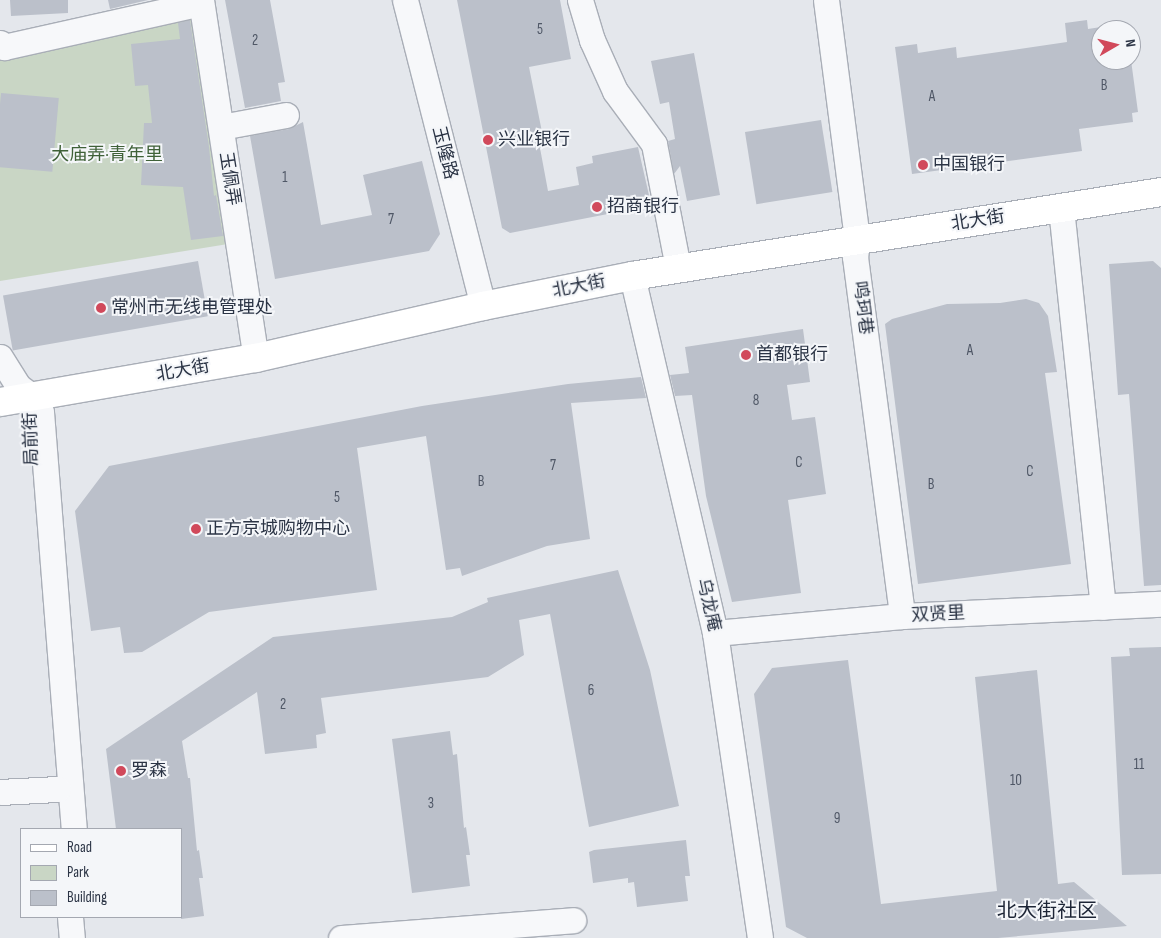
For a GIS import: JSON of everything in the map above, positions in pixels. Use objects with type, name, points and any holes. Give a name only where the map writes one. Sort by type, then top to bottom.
[{"type":"main road","name":"北大街","points":[[0,419],[34,408],[483,306],[1062,216],[1161,192]]},
{"type":"main road","name":"北大街","points":[[1062,216],[1161,210]]},
{"type":"main road","name":"北大街","points":[[0,402],[34,408],[259,375],[487,323],[634,284],[678,268],[856,248]]},
{"type":"street","name":"玉隆路","points":[[405,0],[483,306]]},
{"type":"street","points":[[580,0],[592,40],[615,91],[654,144],[678,268]]},
{"type":"street","name":"鸣珂巷","points":[[826,0],[902,616]]},
{"type":"street","points":[[0,43],[4,47],[201,1]]},
{"type":"street","name":"玉佩弄","points":[[201,1],[256,358]]},
{"type":"street","points":[[221,126],[286,115]]},
{"type":"street","points":[[1062,216],[1103,607]]},
{"type":"street","name":"乌龙庵","points":[[634,284],[715,633],[760,938]]},
{"type":"street","points":[[0,357],[34,408]]},
{"type":"street","name":"局前街","points":[[34,408],[61,828]]},
{"type":"street","name":"局前街","points":[[34,408],[74,828]]},
{"type":"street","name":"双贤里","points":[[715,633],[902,616],[1161,604]]},
{"type":"street","points":[[0,792],[58,789]]},
{"type":"street","points":[[70,918],[72,938]]},
{"type":"street","points":[[82,918],[84,938]]},
{"type":"street","points":[[357,937],[573,920]]},
{"type":"green space","name":"大庙弄·青年里","points":[[198,10],[228,244],[0,281],[0,54]]},
{"type":"building","points":[[10,0],[68,0],[68,13],[11,16]]},
{"type":"building","points":[[108,0],[148,0],[110,9]]},
{"type":"building","points":[[225,0],[270,0],[285,82],[278,83],[281,101],[245,108]]},
{"type":"building","points":[[457,0],[560,0],[571,59],[529,67],[545,147],[540,148],[548,191],[579,185],[576,167],[593,163],[592,156],[638,147],[651,204],[649,206],[510,233],[502,228]]},
{"type":"building","points":[[190,20],[209,147],[214,196],[216,195],[223,236],[191,240],[183,187],[141,185],[144,123],[152,123],[148,85],[135,86],[131,44],[180,39],[178,23]]},
{"type":"building","points":[[1087,20],[1088,29],[1091,29],[1091,70],[1132,70],[1138,112],[1132,113],[1133,122],[1079,129],[1082,151],[912,174],[895,47],[917,44],[918,53],[956,47],[957,58],[1067,42],[1065,23]]},
{"type":"building","points":[[694,53],[720,195],[687,201],[680,166],[674,174],[668,141],[675,139],[669,102],[660,104],[651,61]]},
{"type":"building","points":[[1,93],[59,98],[52,172],[0,167]]},
{"type":"building","points":[[821,120],[832,192],[756,204],[745,132]]},
{"type":"building","points":[[303,122],[321,225],[372,215],[363,175],[422,161],[440,234],[429,251],[275,279],[250,136],[289,129]]},
{"type":"building","points":[[198,261],[208,316],[13,351],[3,295]]},
{"type":"building","points":[[1153,261],[1161,268],[1161,585],[1144,586],[1129,394],[1118,395],[1109,264]]},
{"type":"building","points":[[1026,299],[1039,303],[1048,316],[1057,372],[1045,373],[1071,564],[918,584],[885,324],[892,319],[947,304],[1000,303]]},
{"type":"building","points":[[803,329],[810,382],[787,385],[792,420],[815,417],[826,494],[788,500],[801,593],[732,602],[706,496],[692,395],[675,396],[670,375],[689,373],[685,347]]},
{"type":"building","points":[[641,377],[646,398],[571,403],[590,539],[547,546],[462,576],[460,568],[446,570],[426,436],[357,448],[377,590],[209,612],[142,652],[124,653],[120,627],[91,631],[75,511],[109,466],[422,406],[568,384]]},
{"type":"building","points":[[618,570],[650,670],[679,806],[589,827],[550,614],[519,620],[524,655],[488,677],[321,698],[326,733],[316,735],[317,748],[265,754],[257,692],[182,741],[188,778],[190,778],[197,851],[199,850],[203,878],[199,878],[204,916],[181,919],[182,828],[116,828],[106,749],[273,637],[452,617],[488,602],[487,598]]},
{"type":"building","points":[[1161,647],[1161,874],[1122,875],[1111,657],[1130,656],[1129,648]]},
{"type":"building","points":[[848,660],[881,904],[997,891],[975,677],[1037,670],[1058,884],[1074,882],[1127,926],[998,938],[807,938],[786,927],[754,694],[772,668]]},
{"type":"building","points":[[450,731],[453,755],[457,754],[464,828],[466,827],[470,855],[466,855],[470,886],[412,893],[392,739]]},
{"type":"building","points":[[686,840],[690,876],[685,876],[688,901],[637,907],[634,882],[628,883],[628,878],[593,883],[589,852]]},
{"type":"place","name":"兴业银行","points":[[488,140]]},
{"type":"place","name":"中国银行","points":[[923,165]]},
{"type":"place","name":"招商银行","points":[[597,207]]},
{"type":"place","name":"常州市无线电管理处","points":[[101,308]]},
{"type":"place","name":"首都银行","points":[[746,355]]},
{"type":"place","name":"正方京城购物中心","points":[[196,529]]},
{"type":"place","name":"罗森","points":[[121,771]]},
{"type":"district","name":"北大街社区","points":[[1047,911]]}]
